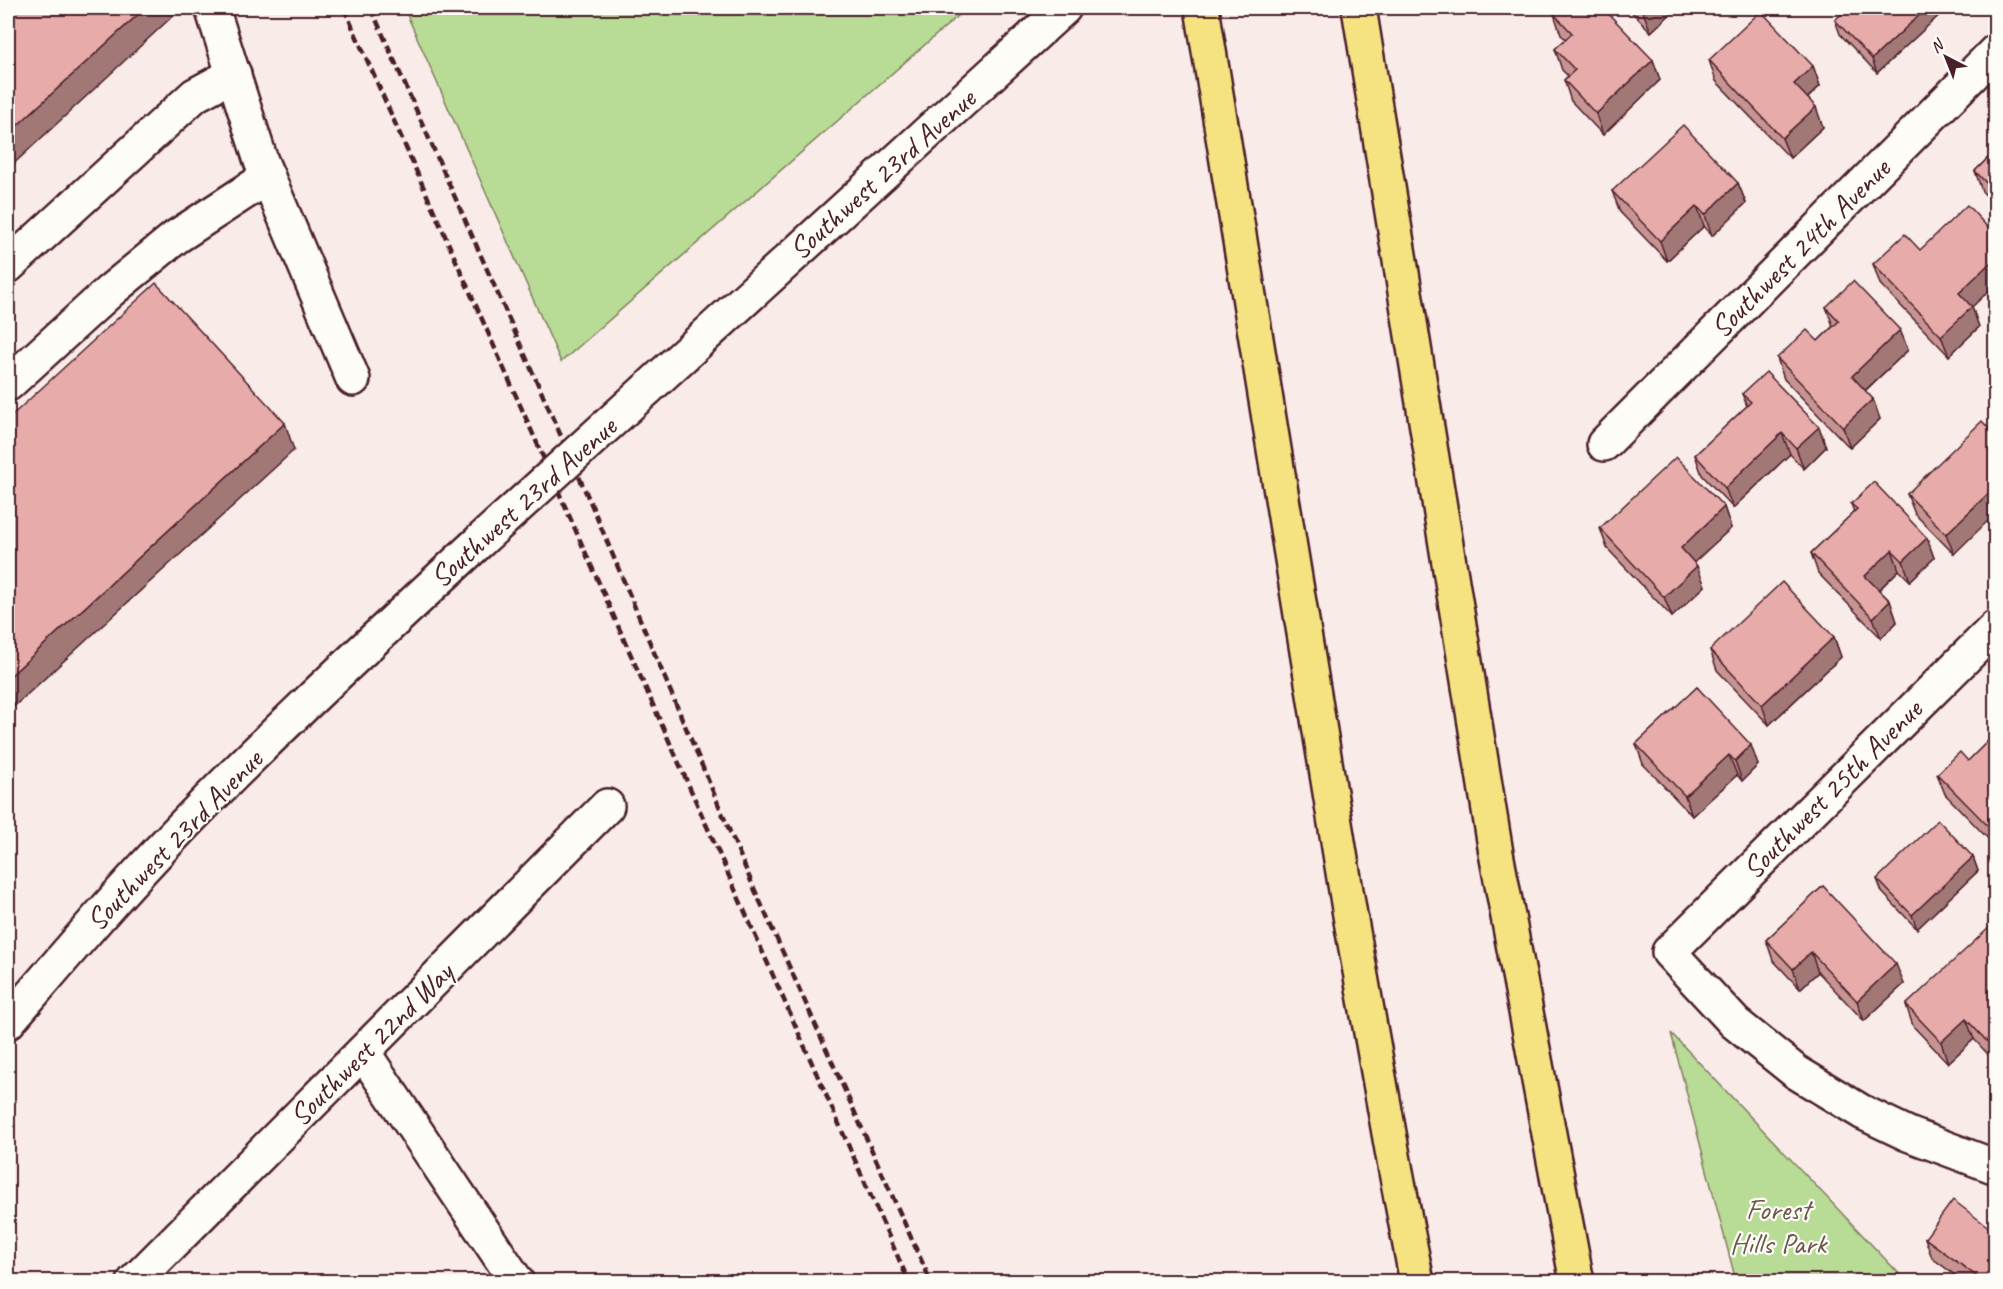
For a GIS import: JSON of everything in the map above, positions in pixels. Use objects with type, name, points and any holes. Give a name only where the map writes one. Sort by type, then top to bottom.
[{"type":"highway","points":[[1202,8],[1350,915],[1418,1281]]},
{"type":"highway","points":[[1359,8],[1496,853],[1577,1281]]},
{"type":"street","points":[[212,8],[261,161],[353,379]]},
{"type":"street","name":"Southwest 23rd Avenue","points":[[8,1022],[184,824],[310,699],[482,539],[1058,14]]},
{"type":"street","name":"Southwest 24th Avenue","points":[[1604,444],[1995,51]]},
{"type":"street","points":[[8,266],[195,94],[234,74]]},
{"type":"street","points":[[8,384],[110,291],[176,237],[268,177]]},
{"type":"street","name":"Southwest 25th Avenue","points":[[1995,627],[1669,952],[1735,1023],[1796,1072],[1862,1112],[1908,1134],[1995,1167]]},
{"type":"street","name":"Southwest 22nd Way","points":[[134,1281],[607,806]]},
{"type":"street","points":[[363,1052],[517,1281]]},
{"type":"green space","points":[[404,8],[967,8],[561,362]]},
{"type":"green space","name":"Forest Hills Park","points":[[1671,1033],[1906,1281],[1736,1281]]},
{"type":"building","points":[[8,8],[145,8],[8,134]]},
{"type":"building","points":[[1561,8],[1603,8],[1653,60],[1596,114],[1564,80],[1575,70],[1555,49],[1572,33],[1554,14]]},
{"type":"building","points":[[1848,8],[1927,8],[1872,59],[1835,20]]},
{"type":"building","points":[[1761,11],[1813,66],[1794,84],[1816,107],[1782,138],[1709,60]]},
{"type":"building","points":[[1683,125],[1738,183],[1705,215],[1697,206],[1660,241],[1612,191]]},
{"type":"building","points":[[1995,151],[1995,192],[1975,171]]},
{"type":"building","points":[[1967,205],[1995,235],[1995,258],[1959,293],[1972,307],[1941,336],[1873,264],[1905,234],[1920,250]]},
{"type":"building","points":[[1853,281],[1900,330],[1852,376],[1873,399],[1843,427],[1777,358],[1807,330],[1818,341],[1839,321],[1826,307]]},
{"type":"building","points":[[156,283],[285,423],[8,678],[8,419]]},
{"type":"building","points":[[1766,372],[1819,427],[1796,448],[1782,433],[1725,488],[1695,455],[1751,402],[1742,394]]},
{"type":"building","points":[[1982,421],[1995,435],[1995,487],[1946,534],[1907,494]]},
{"type":"building","points":[[1676,457],[1724,507],[1681,548],[1697,566],[1664,597],[1600,528]]},
{"type":"building","points":[[1874,482],[1927,538],[1903,561],[1892,550],[1865,576],[1890,601],[1873,618],[1811,553],[1857,509],[1851,504]]},
{"type":"building","points":[[1782,582],[1834,637],[1762,705],[1710,650]]},
{"type":"building","points":[[1697,687],[1751,745],[1735,761],[1729,755],[1685,796],[1636,744]]},
{"type":"building","points":[[1995,734],[1995,819],[1988,826],[1937,774],[1960,752],[1968,761]]},
{"type":"building","points":[[1938,820],[1973,857],[1912,915],[1877,879]]},
{"type":"building","points":[[1823,886],[1896,964],[1857,1001],[1811,952],[1793,969],[1766,940]]},
{"type":"building","points":[[1992,925],[1995,929],[1995,1050],[1966,1019],[1941,1042],[1906,1005]]},
{"type":"building","points":[[1953,1200],[1995,1232],[1995,1281],[1983,1281],[1925,1238]]},
{"type":"railway","points":[[344,8],[909,1282]]},
{"type":"railway","points":[[371,8],[592,506],[753,886],[931,1282]]}]
